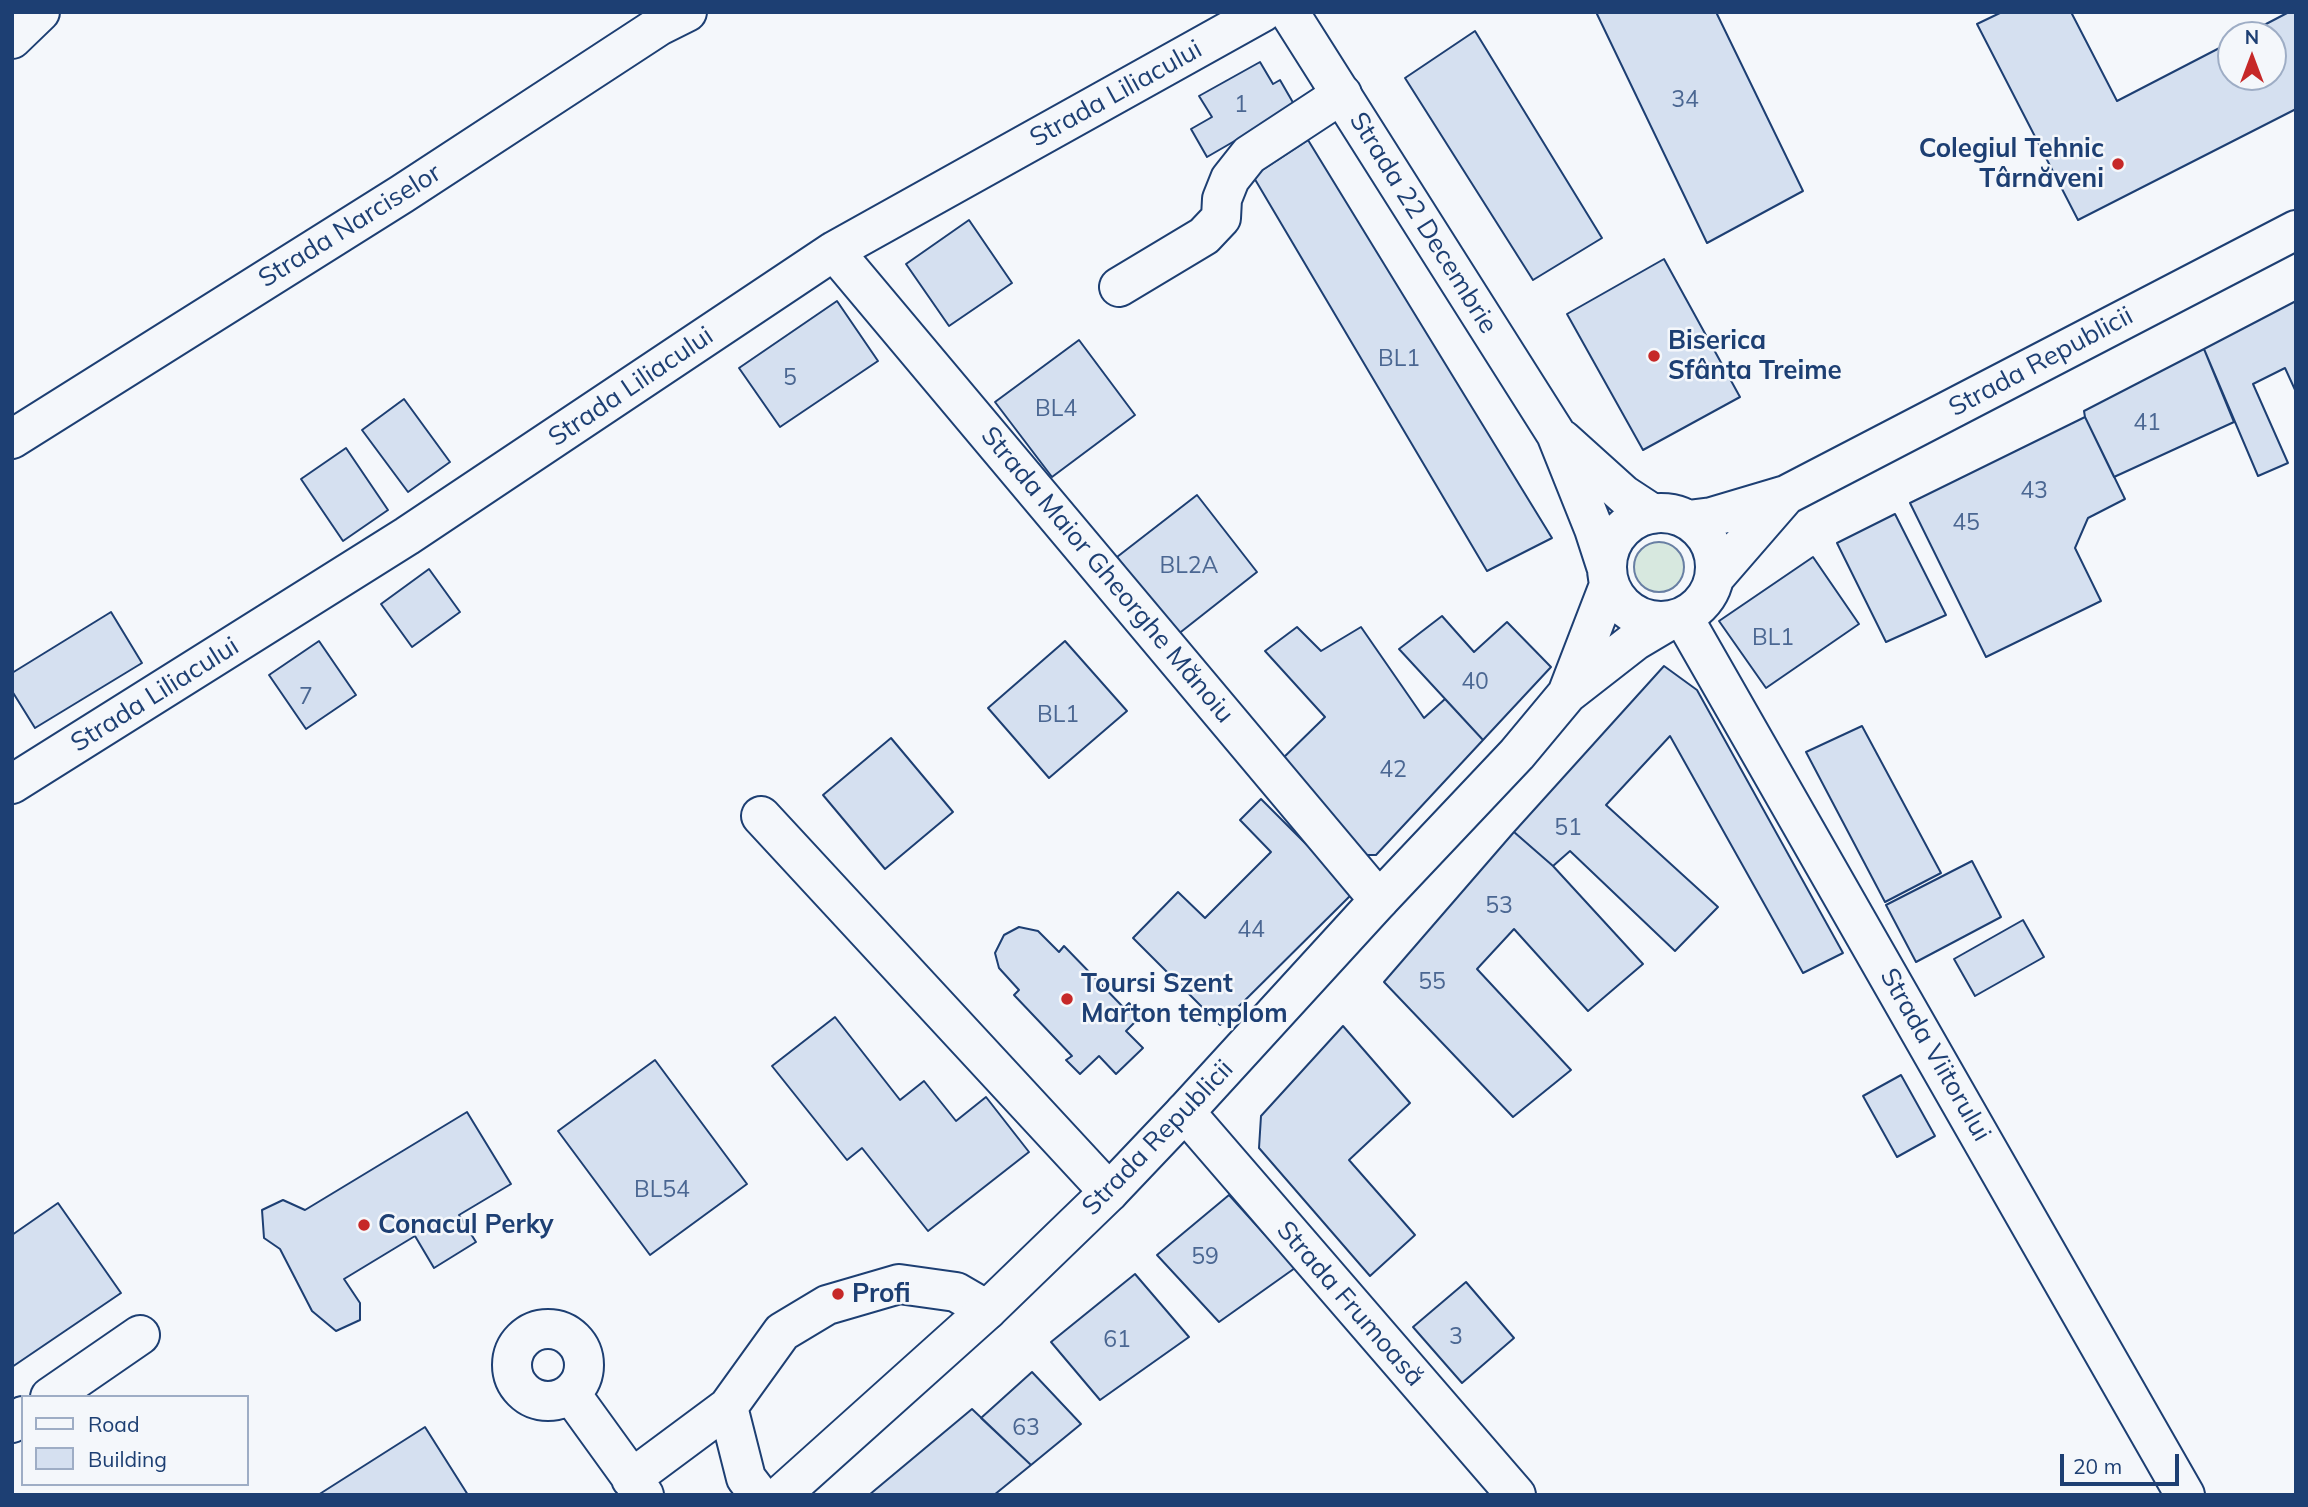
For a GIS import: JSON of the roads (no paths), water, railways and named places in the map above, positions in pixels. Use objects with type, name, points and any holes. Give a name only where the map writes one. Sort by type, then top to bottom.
[{"type":"street","points":[[12,39],[40,12]]},
{"type":"street","name":"Strada Narciselor","points":[[12,439],[402,194],[659,26],[687,12]]},
{"type":"street","name":"Strada Liliacului","points":[[12,784],[407,536],[834,251],[1263,12]]},
{"type":"street","name":"Strada 22 Decembrie","points":[[1289,12],[1556,434],[1594,529],[1608,575]]},
{"type":"street","points":[[1119,287],[1204,236],[1221,218],[1222,199],[1230,180],[1249,155],[1342,94]]},
{"type":"street","name":"Strada Republicii","points":[[1670,517],[1712,517],[1786,495],[2296,230]]},
{"type":"street","name":"Strada Maior Gheorghe Mănoiu","points":[[834,251],[1379,900]]},
{"type":"street","name":"Strada 22 Decembrie","points":[[1556,434],[1624,495],[1670,517]]},
{"type":"street","name":"Strada Republicii","points":[[1714,578],[1786,495]]},
{"type":"street","points":[[1670,517],[1701,530],[1715,561],[1714,578],[1709,594],[1698,608],[1675,619],[1650,621],[1632,614],[1618,601],[1608,575],[1610,548],[1620,532],[1635,520],[1670,517]]},
{"type":"street","name":"Strada Republicii","points":[[1567,694],[1608,575]]},
{"type":"street","name":"Strada Republicii","points":[[781,1495],[987,1310],[1109,1192],[1517,754],[1567,694],[1635,641],[1675,619]]},
{"type":"street","name":"Strada Viitorului","points":[[1675,619],[2185,1495]]},
{"type":"street","points":[[761,816],[1109,1192]]},
{"type":"street","name":"Strada Frumoasă","points":[[1185,1112],[1516,1495]]},
{"type":"street","points":[[570,1394],[638,1487],[729,1407],[782,1332],[827,1305],[899,1284],[956,1292],[987,1310]]},
{"type":"street","points":[[53,1395],[140,1335]]},
{"type":"street","points":[[729,1407],[746,1478],[759,1495]]},
{"type":"place","name":"Colegiul Tehnic Târnăveni","points":[[2118,164]]},
{"type":"place","name":"Biserica Sfânta Treime","points":[[1654,356]]},
{"type":"place","name":"Toursi Szent Marton templom","points":[[1067,999]]},
{"type":"place","name":"Conacul Perky","points":[[364,1225]]},
{"type":"place","name":"Profi","points":[[838,1294]]}]
